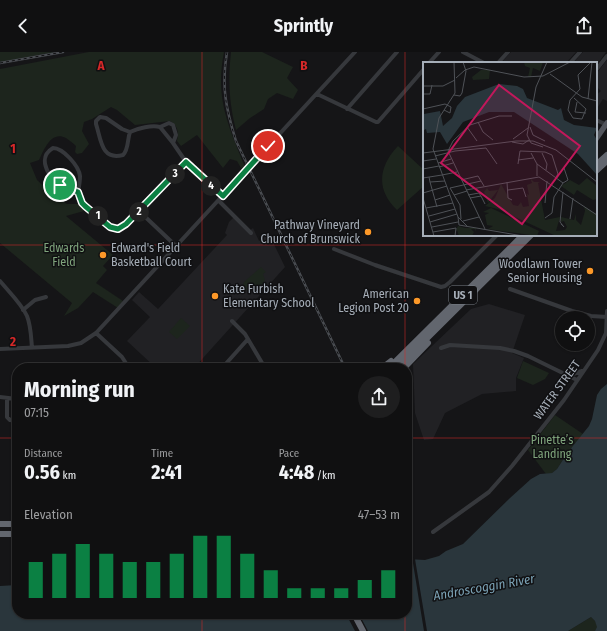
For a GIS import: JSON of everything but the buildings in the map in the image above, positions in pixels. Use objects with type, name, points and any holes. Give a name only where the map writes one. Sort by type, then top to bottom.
[{"type":"highway","points":[[597,164],[607,155]]},
{"type":"highway","points":[[597,170],[607,161]]},
{"type":"highway","points":[[597,174],[607,166]]},
{"type":"highway","name":"US 1","points":[[393,363],[521,236]]},
{"type":"highway","name":"US 1","points":[[402,363],[530,236]]},
{"type":"highway","points":[[409,363],[441,329],[451,315]]},
{"type":"highway","points":[[388,363],[396,356],[404,353]]},
{"type":"highway","points":[[0,524],[12,524]]},
{"type":"highway","points":[[0,534],[12,534]]},
{"type":"highway","points":[[357,619],[363,631]]},
{"type":"main road","points":[[597,138],[607,124]]},
{"type":"street","points":[[0,349],[68,346],[87,340],[96,333],[355,52]]},
{"type":"street","points":[[348,109],[397,52]]},
{"type":"street","points":[[430,62],[439,52]]},
{"type":"street","points":[[463,52],[482,62]]},
{"type":"street","points":[[499,62],[508,52]]},
{"type":"street","points":[[571,62],[580,52]]},
{"type":"street","points":[[597,69],[607,56]]},
{"type":"street","points":[[317,94],[378,122],[423,70]]},
{"type":"street","points":[[130,132],[128,136],[126,153],[120,156],[111,155],[104,151],[96,121],[100,117],[106,118],[122,129],[130,132],[154,126],[160,127],[169,123],[173,125],[176,135],[173,143]]},
{"type":"street","points":[[597,120],[607,124]]},
{"type":"street","points":[[160,127],[186,162],[223,196]]},
{"type":"street","points":[[78,192],[53,181],[44,163],[45,156],[51,150],[56,148],[62,151],[78,170],[80,177],[78,192],[82,203],[110,227],[118,229],[124,226],[186,162]]},
{"type":"street","points":[[219,201],[251,233]]},
{"type":"street","points":[[139,211],[176,246]]},
{"type":"street","points":[[334,249],[343,254],[389,270],[434,285],[443,286],[450,282],[496,236]]},
{"type":"street","points":[[0,281],[23,310],[29,324],[32,348]]},
{"type":"street","points":[[510,289],[572,311],[592,316],[607,316]]},
{"type":"street","points":[[23,310],[35,300],[46,297]]},
{"type":"street","name":"WATER STREET","points":[[433,532],[497,485],[545,424],[598,350],[604,339],[607,326],[607,311]]},
{"type":"street","points":[[232,321],[248,339],[262,363]]},
{"type":"street","points":[[96,333],[122,357],[126,363]]},
{"type":"street","points":[[226,363],[248,339]]},
{"type":"street","points":[[441,348],[450,345],[508,349],[520,353],[577,380]]},
{"type":"street","points":[[563,373],[573,374],[584,370]]},
{"type":"street","points":[[0,397],[12,398]]},
{"type":"street","points":[[7,398],[7,417],[12,420]]},
{"type":"shaded area","points":[[511,52],[576,52],[567,62],[502,62]]},
{"type":"shaded area","points":[[583,52],[606,52],[597,65],[597,62],[574,62]]},
{"type":"shaded area","points":[[607,60],[607,101],[603,99],[597,108],[597,94],[601,91],[597,87],[597,73]]},
{"type":"shaded area","name":"Kate Furbish Elementary School","points":[[234,217],[249,231],[253,228],[259,241],[269,234],[285,267],[199,363],[151,363],[127,341],[150,317],[132,300],[139,292],[158,309],[227,235],[225,233],[229,222]]},
{"type":"shaded area","points":[[489,304],[525,315],[512,353],[524,358],[516,378],[516,391],[482,394],[445,413],[433,439],[424,440],[415,413],[413,364],[471,309]]},
{"type":"green space","points":[[0,52],[55,52],[0,62]]},
{"type":"green space","name":"Edwards Field","points":[[89,52],[224,52],[221,84],[222,98],[233,138],[245,167],[241,168],[237,161],[230,159],[223,168],[197,135],[181,146],[177,141],[178,132],[176,127],[170,121],[135,125],[111,107],[92,119],[84,122],[82,131],[89,144],[82,153],[77,154],[75,152],[76,146],[66,138],[61,136],[52,139],[39,160],[30,163],[37,180],[52,194],[67,204],[78,204],[84,211],[66,216],[113,255],[103,266],[107,270],[96,283],[123,301],[118,308],[93,292],[78,308],[64,316],[72,303],[0,243],[0,69]]},
{"type":"green space","points":[[231,52],[262,52],[293,67],[287,78],[298,90],[293,99],[277,93],[268,99],[264,109],[236,130],[230,91]]},
{"type":"green space","points":[[398,146],[423,169],[423,187],[397,210],[385,194],[382,178],[387,161]]},
{"type":"green space","points":[[261,267],[266,272],[263,274],[265,280],[260,288],[255,287],[247,291],[243,284],[244,282]]},
{"type":"green space","points":[[181,318],[190,326],[177,339],[169,332]]},
{"type":"green space","points":[[523,361],[549,373],[545,379],[533,385],[517,378]]},
{"type":"green space","name":"Pinette’s Landing","points":[[555,415],[583,434],[568,452],[557,469],[552,473],[546,474],[528,450]]},
{"type":"green space","points":[[591,617],[598,627],[595,631],[568,631]]},
{"type":"water","name":"Androscoggin River","points":[[607,384],[607,631],[595,631],[597,627],[595,621],[591,617],[568,631],[0,631],[0,586],[12,585],[12,619],[412,619],[412,559],[425,560],[439,556],[446,551],[463,544],[531,479],[540,474],[552,473],[557,469],[568,452],[589,426],[597,395]]},
{"type":"pier","points":[[412,557],[415,559],[427,631],[424,631]]},
{"type":"pier","points":[[349,619],[362,619],[368,631],[355,631]]},
{"type":"railway","points":[[0,63],[63,52]]},
{"type":"railway","points":[[227,52],[224,76],[227,108],[236,141],[343,363]]},
{"type":"place","name":"Pathway Vineyard Church of Brunswick","points":[[368,232]]},
{"type":"place","name":"Edward's Field Basketball Court","points":[[103,255]]},
{"type":"place","name":"Woodlawn Tower Senior Housing","points":[[590,271]]},
{"type":"place","name":"Kate Furbish Elementary School","points":[[215,296]]},
{"type":"place","name":"American Legion Post 20","points":[[417,301]]},
{"type":"route","points":[[60,185],[78,192],[78,195],[85,206],[110,227],[118,229],[124,226],[186,162],[223,196],[268,146]]}]
